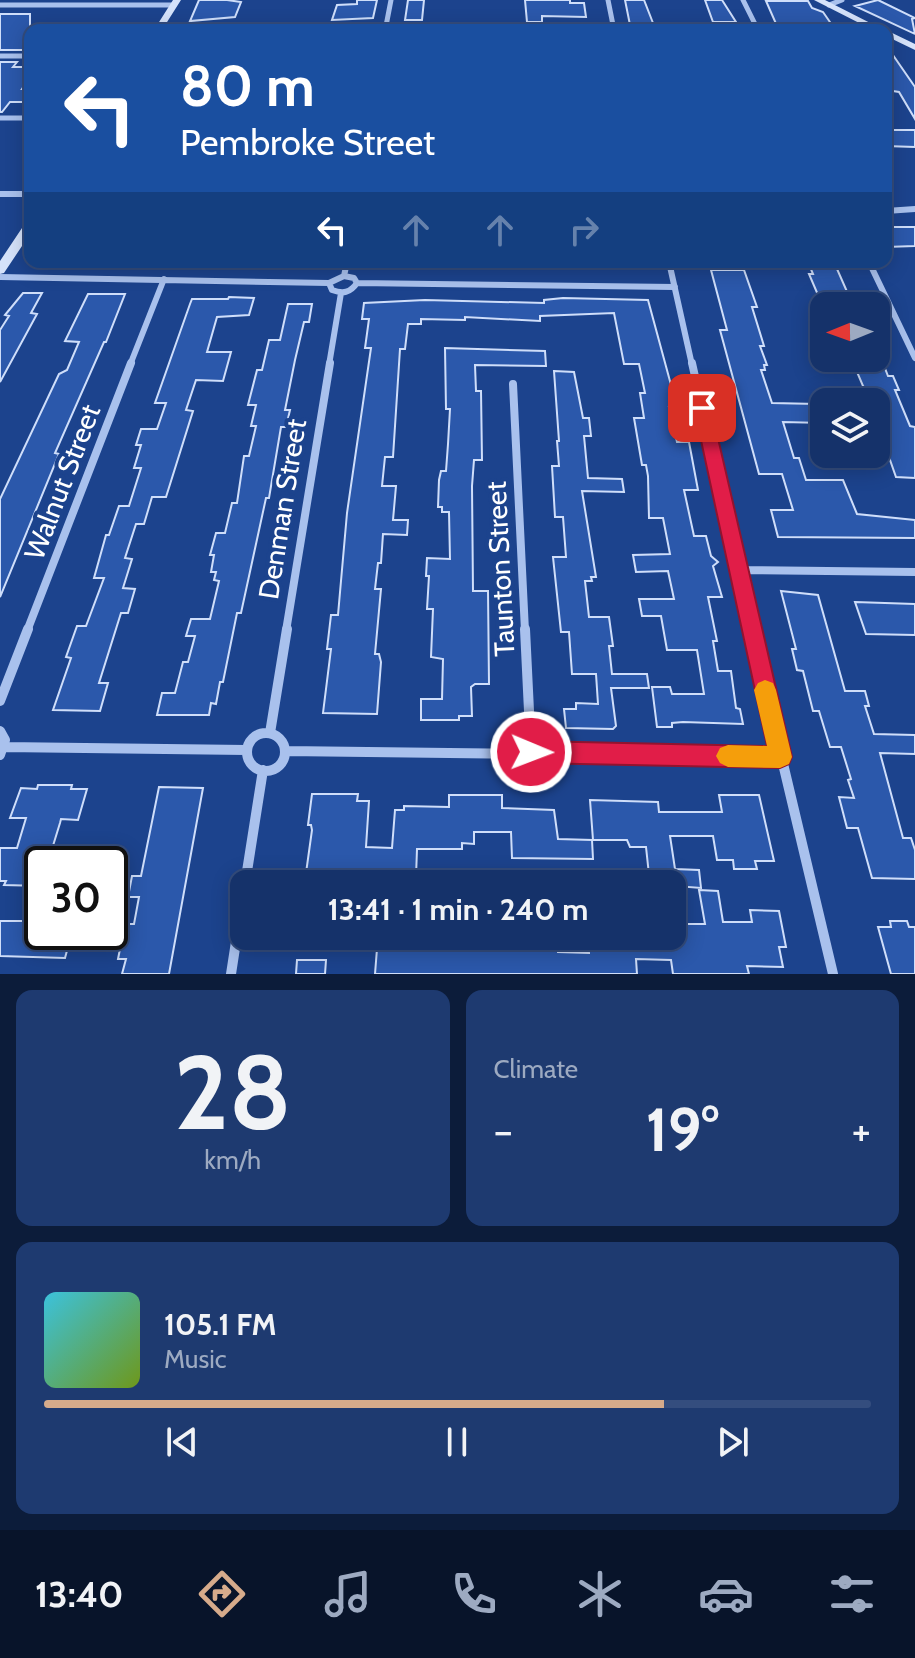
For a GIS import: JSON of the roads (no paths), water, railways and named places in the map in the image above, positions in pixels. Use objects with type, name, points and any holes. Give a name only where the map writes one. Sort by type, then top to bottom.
[{"type":"main road","points":[[818,0],[868,24]]},
{"type":"main road","points":[[162,24],[176,3]]},
{"type":"main road","points":[[892,36],[915,47]]},
{"type":"main road","points":[[0,270],[24,234]]},
{"type":"street","points":[[386,24],[391,0]]},
{"type":"street","points":[[608,0],[613,24]]},
{"type":"street","points":[[743,0],[755,24]]},
{"type":"street","points":[[829,5],[842,0]]},
{"type":"street","points":[[0,5],[176,3]]},
{"type":"street","points":[[0,56],[24,56]]},
{"type":"street","points":[[0,118],[24,118]]},
{"type":"street","points":[[0,194],[24,194]]},
{"type":"street","points":[[892,211],[915,209]]},
{"type":"street","points":[[344,276],[346,268]]},
{"type":"street","points":[[670,268],[780,757],[833,974]]},
{"type":"street","points":[[872,268],[915,358]]},
{"type":"street","points":[[0,277],[329,283],[344,276],[354,278],[357,283]]},
{"type":"street","name":"Walnut Street","points":[[0,701],[164,279]]},
{"type":"street","points":[[329,283],[332,290],[341,293],[352,290],[357,283]]},
{"type":"street","points":[[357,283],[675,287]]},
{"type":"street","name":"Denman Street","points":[[270,733],[341,293]]},
{"type":"street","name":"Taunton Street","points":[[513,384],[531,752]]},
{"type":"street","points":[[738,570],[915,572]]},
{"type":"street","points":[[0,731],[5,740],[2,751],[246,750]]},
{"type":"street","points":[[270,733],[284,742],[286,751],[282,761],[274,768],[263,770],[253,767],[247,760],[246,750],[251,741],[270,733]]},
{"type":"street","points":[[286,751],[780,757]]},
{"type":"street","points":[[247,870],[263,770]]},
{"type":"street","points":[[231,974],[235,950]]}]
